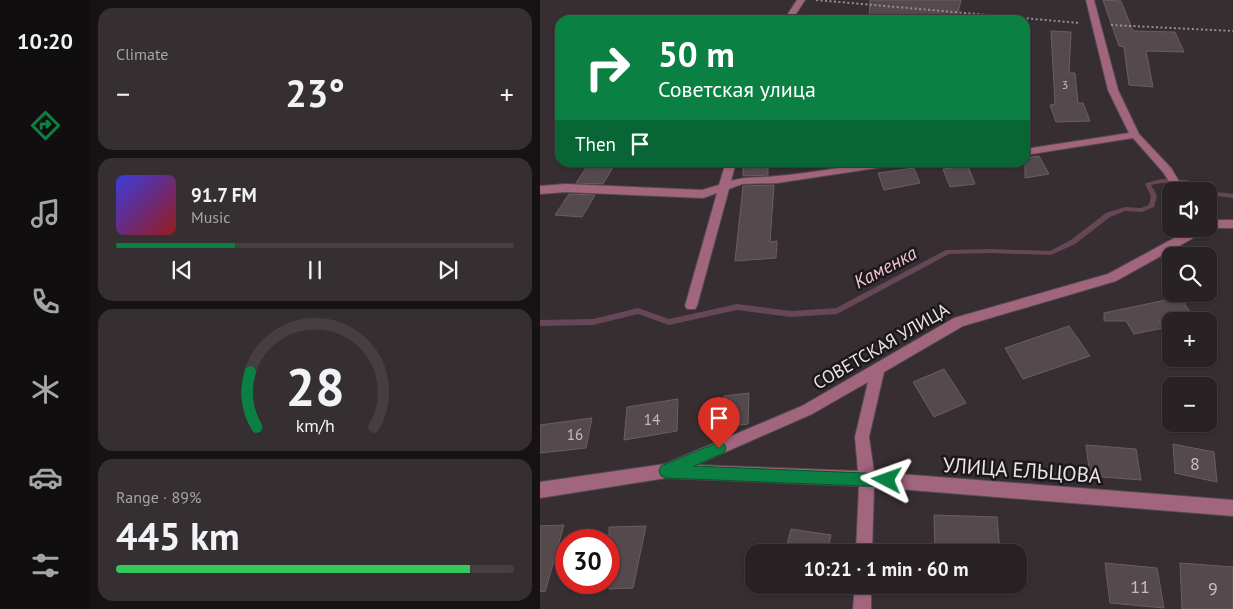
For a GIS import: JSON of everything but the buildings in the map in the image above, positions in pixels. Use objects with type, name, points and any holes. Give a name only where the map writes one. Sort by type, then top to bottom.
[{"type":"street","points":[[791,15],[801,0]]},
{"type":"street","points":[[1090,0],[1113,90],[1135,135],[1167,170],[1174,182]]},
{"type":"street","points":[[1030,151],[1135,135]]},
{"type":"street","points":[[691,306],[730,167]]},
{"type":"street","points":[[540,190],[565,188],[703,194],[741,181],[777,180],[863,167]]},
{"type":"street","name":"СОВЕТСКАЯ УЛИЦА","points":[[1217,224],[1233,224]]},
{"type":"street","name":"СОВЕТСКАЯ УЛИЦА","points":[[666,471],[807,410],[959,322],[1112,278],[1184,237]]},
{"type":"street","points":[[864,544],[867,479],[862,437],[878,369]]},
{"type":"street","name":"УЛИЦА ЕЛЬЦОВА","points":[[540,490],[666,471],[867,479],[1233,508]]},
{"type":"street","points":[[862,609],[863,594]]},
{"type":"path","points":[[816,0],[984,15]]},
{"type":"path","points":[[1030,19],[1096,25],[1233,31]]},
{"type":"waterway","name":"Каменка","points":[[540,323],[593,322],[638,311],[669,322],[737,307],[791,314],[837,311],[948,252],[1051,253],[1073,242],[1108,215],[1125,209],[1142,210],[1152,206],[1154,196],[1148,184],[1162,181],[1186,182]]},
{"type":"waterway","name":"Каменка","points":[[1217,194],[1233,196]]},
{"type":"route","points":[[719,448],[666,471],[887,480]]}]
